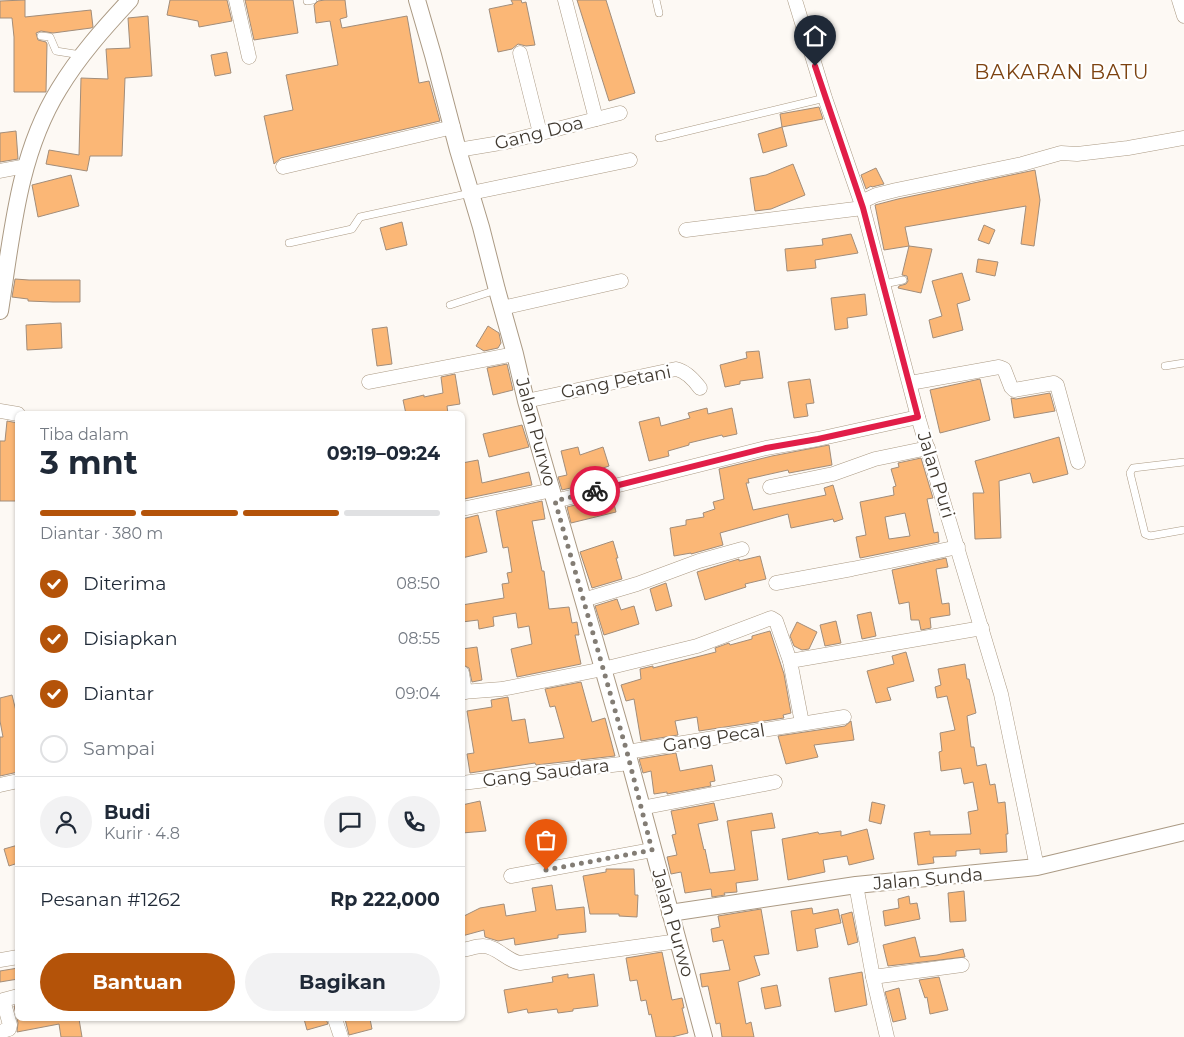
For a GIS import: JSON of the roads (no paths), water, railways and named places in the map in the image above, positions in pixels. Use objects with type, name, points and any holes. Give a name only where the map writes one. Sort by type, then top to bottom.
[{"type":"street","points":[[0,311],[2,284],[26,166],[48,110],[58,90],[81,56],[130,0]]},
{"type":"street","points":[[236,0],[249,57]]},
{"type":"street","name":"Jalan Purwo","points":[[417,0],[515,354],[526,401],[628,757],[704,1037]]},
{"type":"street","points":[[565,0],[596,119]]},
{"type":"street","name":"Jalan Puri","points":[[796,0],[825,98],[862,205],[918,417],[999,688],[1036,867]]},
{"type":"street","points":[[1179,0],[1184,16]]},
{"type":"street","points":[[520,53],[540,133]]},
{"type":"street","name":"Gang Doa","points":[[458,150],[506,142],[620,113]]},
{"type":"street","points":[[284,167],[453,126]]},
{"type":"street","points":[[686,230],[862,205],[876,195],[1003,168],[1061,153],[1077,154],[1128,148],[1184,138]]},
{"type":"street","points":[[471,193],[630,160]]},
{"type":"street","points":[[0,170],[26,166]]},
{"type":"street","points":[[502,308],[621,280]]},
{"type":"street","points":[[369,382],[515,354]]},
{"type":"street","points":[[910,383],[999,367],[1004,369],[1014,390],[1054,383],[1057,385],[1078,462]]},
{"type":"street","name":"Gang Petani","points":[[526,401],[676,369],[680,369],[692,378],[700,388]]},
{"type":"street","points":[[0,410],[15,413]]},
{"type":"street","points":[[465,509],[553,495],[918,417]]},
{"type":"street","points":[[770,488],[833,474],[875,459],[928,448]]},
{"type":"street","points":[[776,583],[958,546]]},
{"type":"street","points":[[583,600],[637,584],[698,560],[742,549]]},
{"type":"street","points":[[465,692],[502,689],[603,669],[697,646],[771,618],[776,621],[790,661],[802,723]]},
{"type":"street","points":[[790,661],[982,628]]},
{"type":"street","name":"Gang Pecal","points":[[628,757],[802,723],[844,718]]},
{"type":"street","name":"Gang Saudara","points":[[465,783],[628,757]]},
{"type":"street","points":[[0,785],[15,782]]},
{"type":"street","points":[[641,808],[775,782]]},
{"type":"street","name":"Jalan Sunda","points":[[670,913],[856,885],[1036,867],[1184,832]]},
{"type":"street","points":[[511,876],[652,850]]},
{"type":"street","points":[[856,885],[873,978],[887,1037]]},
{"type":"street","points":[[465,949],[487,947],[510,960],[520,963],[678,941]]},
{"type":"street","points":[[0,960],[15,958]]},
{"type":"street","points":[[873,978],[962,965]]},
{"type":"street","points":[[3,1033],[9,1029],[10,1025],[3,1000],[15,997]]},
{"type":"street","points":[[336,1021],[341,1037]]},
{"type":"lane","points":[[656,0],[659,13]]},
{"type":"lane","points":[[41,36],[50,37],[57,52],[81,56]]},
{"type":"lane","points":[[659,138],[825,98]]},
{"type":"lane","points":[[289,243],[352,229],[360,217],[471,193]]},
{"type":"lane","points":[[884,284],[903,280]]},
{"type":"lane","points":[[450,305],[497,290]]},
{"type":"lane","points":[[1165,366],[1184,363]]},
{"type":"lane","points":[[1184,462],[1130,469],[1145,534],[1150,536],[1184,530]]},
{"type":"district","name":"BAKARAN BATU","points":[[1062,72]]}]
